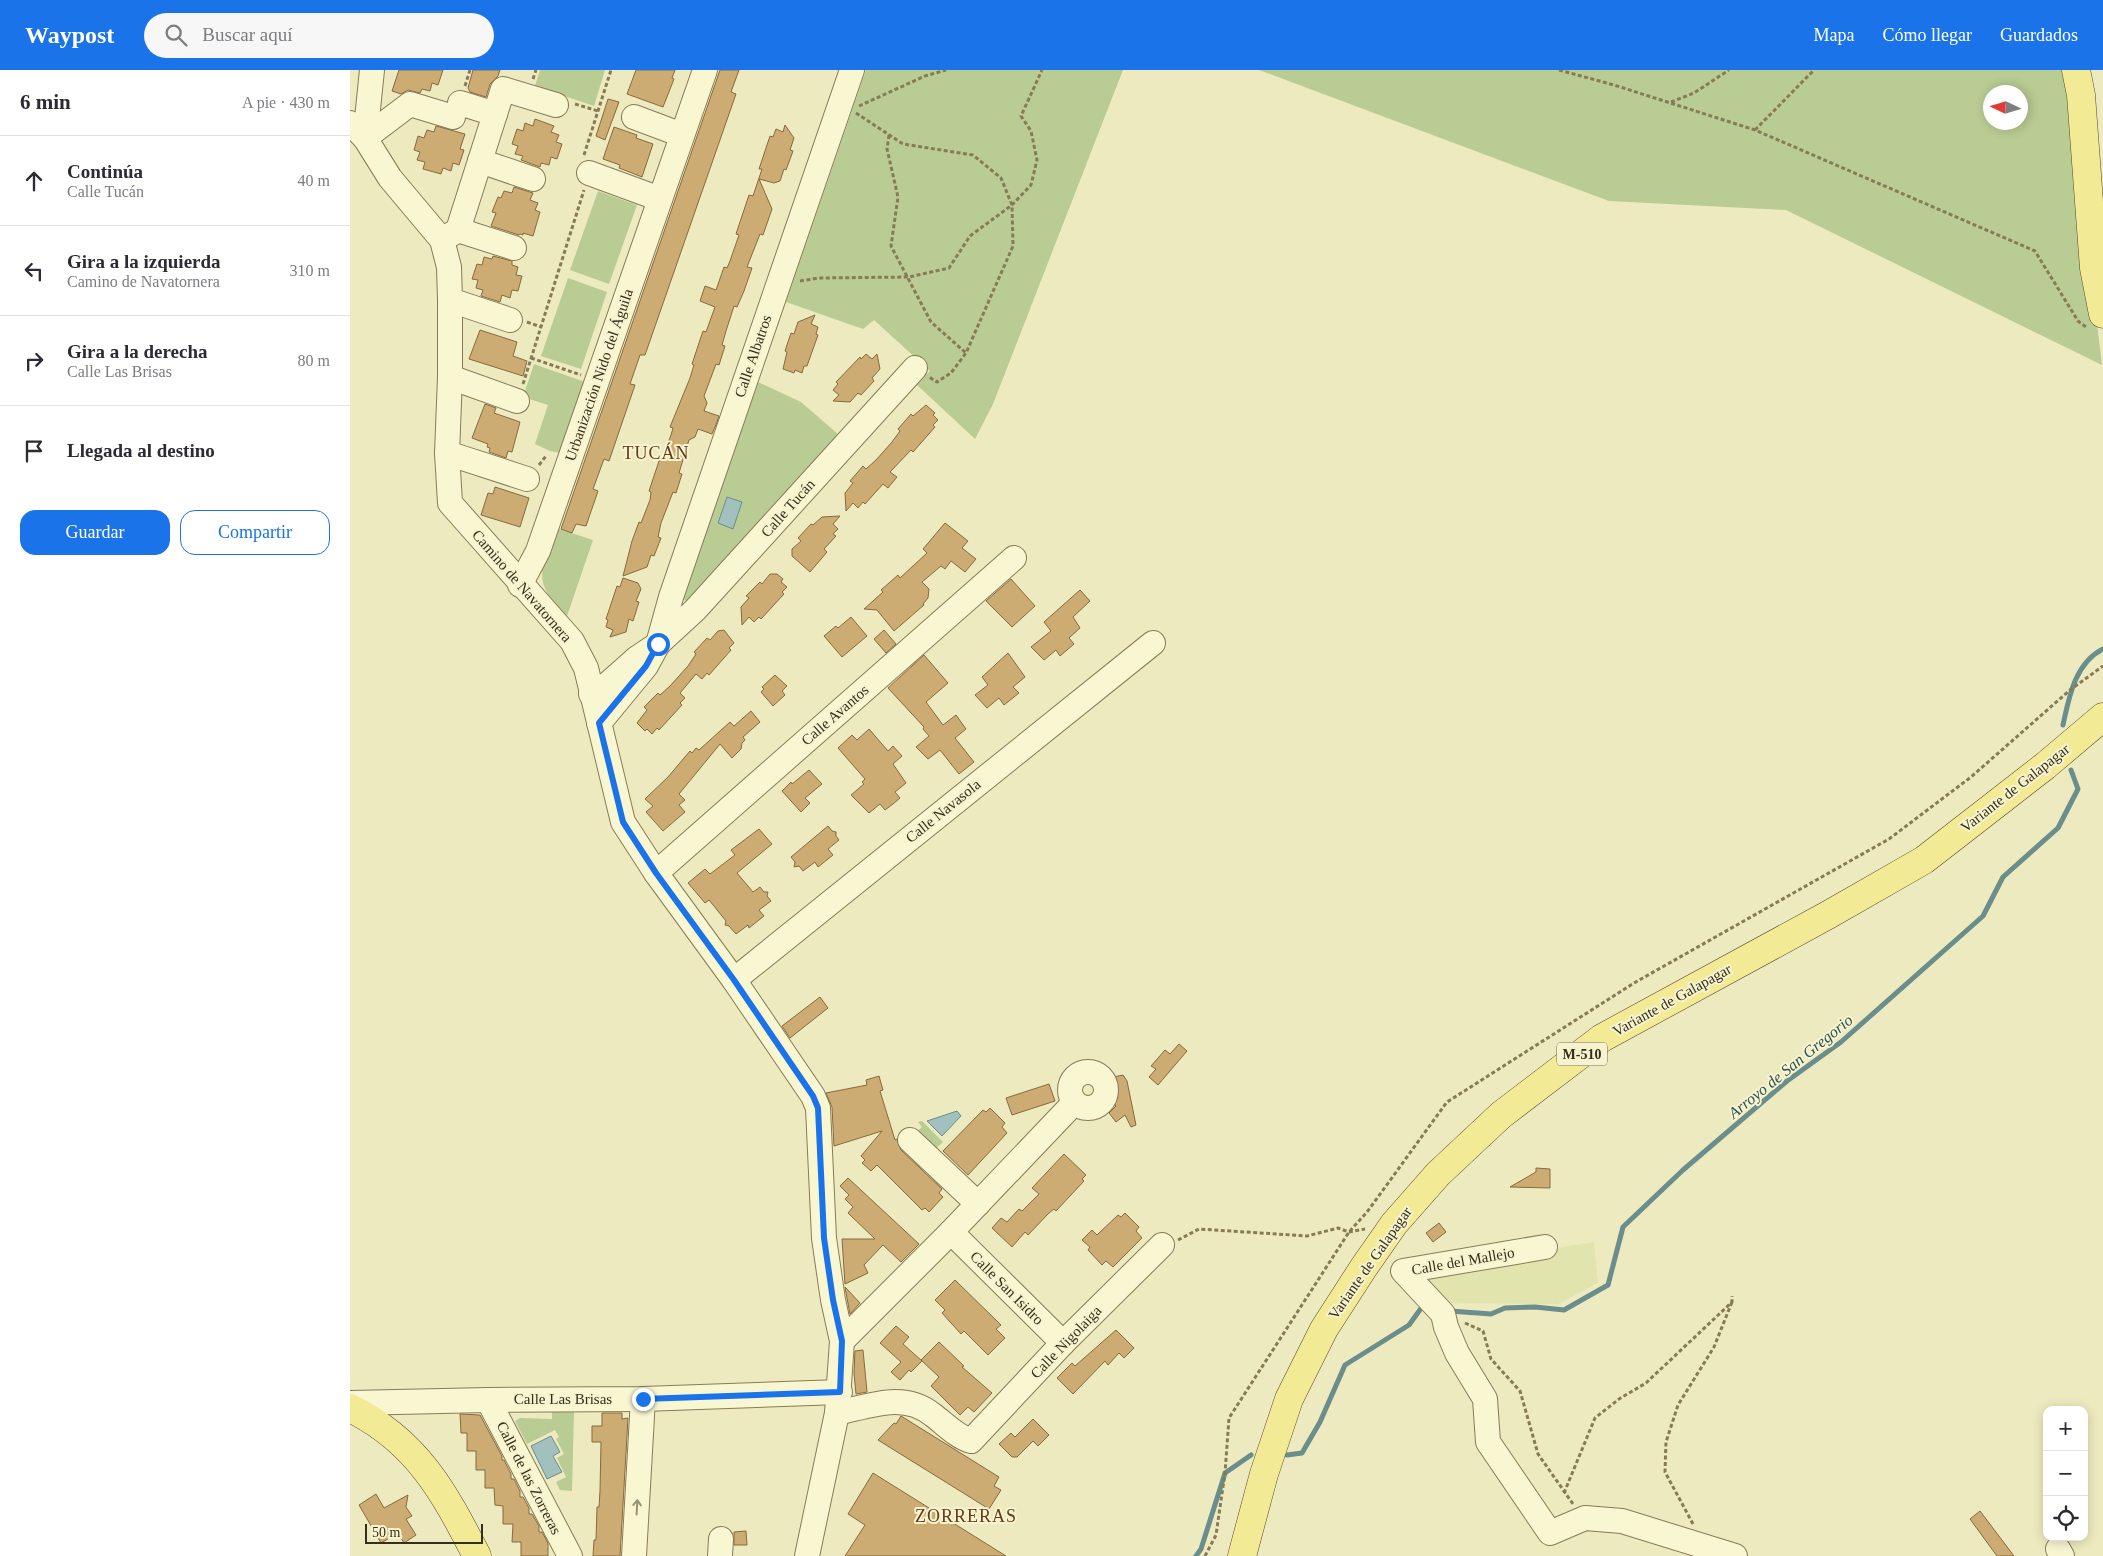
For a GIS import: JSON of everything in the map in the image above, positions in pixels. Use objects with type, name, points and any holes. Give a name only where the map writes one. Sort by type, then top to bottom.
[{"type":"main road","points":[[2076,70],[2081,95],[2097,322]]},
{"type":"main road","name":"Variante de Galapagar","points":[[1242,1556],[1264,1474],[1289,1399],[1324,1329],[1394,1224],[1438,1174],[1501,1114],[1602,1038],[1828,915],[1924,860],[2045,766],[2103,717]]},
{"type":"main road","points":[[350,1408],[391,1433],[402,1442],[425,1468],[450,1504],[477,1556]]},
{"type":"street","points":[[357,131],[372,70]]},
{"type":"street","name":"Urbanización Nido del Águila","points":[[520,585],[538,551],[705,70]]},
{"type":"street","name":"Calle Albatros","points":[[658,644],[671,597],[852,70]]},
{"type":"street","points":[[514,248],[450,235],[480,162],[503,89],[556,106]]},
{"type":"street","points":[[357,131],[410,104],[495,114]]},
{"type":"street","points":[[634,117],[682,135]]},
{"type":"street","name":"Camino de Navatornera","points":[[357,131],[390,178],[450,235],[450,378],[447,453],[450,503],[520,585],[572,641],[586,668],[623,822],[656,873],[734,980],[813,1096],[818,1108],[824,1238],[833,1300],[842,1341],[839,1402],[807,1556]]},
{"type":"street","points":[[480,162],[533,179]]},
{"type":"street","points":[[589,173],[660,199]]},
{"type":"street","points":[[450,300],[510,320]]},
{"type":"street","name":"Calle Tucán","points":[[592,694],[601,690],[637,658],[658,644],[695,610],[915,368]]},
{"type":"street","points":[[450,378],[517,401]]},
{"type":"street","points":[[447,453],[527,479]]},
{"type":"street","name":"Calle Avantos","points":[[656,873],[1014,558]]},
{"type":"street","name":"Calle Navasola","points":[[734,980],[1153,643]]},
{"type":"street","name":"Calle Tucán","points":[[599,723],[646,666],[658,644]]},
{"type":"street","points":[[842,1341],[951,1232],[1074,1103]]},
{"type":"street","points":[[910,1140],[978,1204]]},
{"type":"street","name":"Calle San Isidro","points":[[951,1232],[1063,1343]]},
{"type":"street","name":"Calle Nigolaiga","points":[[971,1441],[1063,1343],[1162,1245]]},
{"type":"street","name":"Calle del Mallejo","points":[[1545,1247],[1403,1271],[1444,1314],[1446,1327],[1457,1353],[1485,1399],[1488,1442],[1550,1533],[1585,1518],[1622,1521],[1735,1556]]},
{"type":"street","points":[[634,1556],[643,1399]]},
{"type":"street","name":"Calle Las Brisas","points":[[350,1403],[643,1399],[904,1401],[917,1404],[929,1411],[963,1438],[971,1441]]},
{"type":"street","name":"Calle de las Zorreras","points":[[488,1400],[570,1556]]},
{"type":"street","points":[[391,1433],[391,1420],[395,1409],[407,1401]]},
{"type":"path","points":[[517,401],[589,173],[581,164],[610,70]]},
{"type":"path","points":[[915,368],[937,382],[951,373],[966,353],[1013,246],[1012,205],[1001,178],[973,155],[903,144],[852,110],[925,76],[946,70]]},
{"type":"path","points":[[777,286],[819,278],[908,277],[949,268],[970,236],[1012,205],[1031,185],[1036,160],[1031,131],[1021,116],[1042,70]]},
{"type":"path","points":[[1559,70],[1670,102],[1755,130],[2035,251],[2078,321],[2097,322]]},
{"type":"path","points":[[1670,102],[1694,93],[1729,70]]},
{"type":"path","points":[[1755,130],[1814,70]]},
{"type":"path","points":[[889,135],[887,149],[898,197],[891,246],[931,322],[966,353]]},
{"type":"path","points":[[531,358],[597,380]]},
{"type":"path","points":[[1162,1245],[1171,1246],[1199,1228],[1307,1236],[1338,1228],[1350,1232],[1366,1229],[1373,1224]]},
{"type":"path","points":[[1706,1548],[1665,1472],[1666,1442],[1678,1404],[1714,1347],[1732,1302],[1732,1296]]},
{"type":"path","points":[[1564,1493],[1595,1418],[1619,1399],[1646,1383],[1732,1302]]},
{"type":"path","points":[[1483,1331],[1492,1359],[1520,1391],[1538,1454],[1564,1493],[1585,1518]]},
{"type":"green space","points":[[540,70],[605,70],[594,106],[535,86]]},
{"type":"green space","points":[[866,70],[1123,70],[993,404],[975,439],[917,385],[930,371],[874,320],[863,329],[786,302]]},
{"type":"green space","points":[[1259,70],[2063,70],[2071,110],[2102,365],[1786,210],[1609,201]]},
{"type":"green space","points":[[598,191],[637,205],[609,284],[570,270]]},
{"type":"green space","points":[[568,278],[607,292],[581,369],[541,356]]},
{"type":"green space","points":[[534,364],[585,382],[560,453],[550,451],[535,444],[548,405],[523,397]]},
{"type":"green space","points":[[758,382],[801,402],[839,435],[686,601],[683,599]]},
{"type":"green space","points":[[556,528],[593,540],[566,619],[548,594],[542,576],[543,566]]},
{"type":"green space","points":[[922,1121],[943,1142],[932,1152],[914,1135],[922,1127],[918,1122]]},
{"type":"green space","points":[[1594,1242],[1598,1283],[1558,1304],[1446,1303],[1418,1270]]},
{"type":"green space","points":[[552,1410],[574,1411],[572,1491],[560,1490],[556,1482],[566,1477],[557,1458],[564,1454],[556,1439],[559,1437],[555,1430],[527,1444],[515,1421],[520,1418],[552,1419]]},
{"type":"water","points":[[727,497],[742,502],[733,529],[718,523]]},
{"type":"water","points":[[957,1111],[961,1116],[942,1136],[927,1121]]},
{"type":"water","points":[[551,1436],[560,1452],[553,1456],[562,1472],[547,1479],[531,1446]]},
{"type":"building","points":[[399,70],[443,70],[438,85],[432,83],[430,91],[422,89],[420,93],[408,90],[401,94],[392,91]]},
{"type":"building","points":[[473,70],[500,70],[498,76],[490,84],[486,97],[470,92],[468,88]]},
{"type":"building","points":[[636,70],[675,70],[672,78],[674,79],[663,107],[627,94]]},
{"type":"building","points":[[720,70],[739,70],[731,92],[736,94],[645,355],[640,355],[630,384],[635,385],[609,461],[604,459],[593,489],[598,491],[586,526],[576,524],[572,533],[561,529]]},
{"type":"building","points":[[608,99],[619,102],[605,140],[596,136]]},
{"type":"building","points":[[535,119],[554,126],[551,132],[559,135],[556,142],[562,144],[557,159],[551,157],[549,165],[541,163],[540,167],[521,160],[523,156],[515,154],[518,146],[512,144],[517,129],[523,131],[525,123],[533,126]]},
{"type":"building","points":[[785,125],[794,138],[790,150],[793,151],[780,181],[774,183],[759,179],[772,209],[763,235],[760,234],[747,267],[752,268],[737,307],[734,306],[722,345],[725,346],[719,365],[716,364],[704,396],[707,403],[704,411],[719,416],[717,422],[712,434],[698,429],[695,437],[689,440],[679,473],[682,474],[676,493],[673,492],[661,523],[658,537],[661,538],[654,556],[651,555],[647,567],[623,576],[632,541],[650,500],[651,492],[649,491],[660,458],[662,459],[671,435],[673,428],[670,427],[690,378],[694,365],[692,364],[703,331],[706,332],[715,307],[700,301],[705,286],[716,290],[724,267],[727,268],[739,235],[736,234],[749,195],[753,196],[762,169],[759,169],[770,136],[773,137],[776,129],[783,132]]},
{"type":"building","points":[[436,126],[465,134],[460,149],[464,150],[459,165],[453,163],[451,171],[443,168],[441,174],[423,169],[425,162],[417,160],[420,152],[414,150],[418,136],[424,138],[427,130],[434,132]]},
{"type":"building","points":[[614,127],[637,135],[636,138],[653,144],[642,177],[619,168],[620,165],[603,159]]},
{"type":"building","points":[[514,187],[533,193],[530,200],[538,203],[535,210],[540,212],[533,236],[523,233],[523,235],[519,235],[491,226],[496,213],[492,212],[498,197],[501,198],[504,191],[512,193]]},
{"type":"building","points":[[493,256],[512,261],[512,265],[518,267],[516,275],[522,276],[518,291],[512,290],[510,298],[502,295],[500,302],[481,296],[483,290],[476,288],[478,280],[472,279],[477,264],[482,265],[484,257],[492,259]]},
{"type":"building","points":[[815,315],[811,324],[818,327],[816,334],[818,335],[807,366],[804,366],[802,373],[795,370],[794,373],[783,369],[787,352],[785,351],[791,333],[794,334],[798,322]]},
{"type":"building","points":[[480,330],[517,342],[513,356],[527,361],[523,376],[469,359]]},
{"type":"building","points":[[866,354],[872,359],[877,354],[880,369],[872,378],[874,381],[861,395],[858,393],[850,402],[833,401],[839,395],[833,390],[838,384],[836,382],[860,357],[861,359]]},
{"type":"building","points":[[485,404],[496,408],[494,413],[520,422],[512,452],[508,451],[506,458],[489,452],[488,444],[472,438]]},
{"type":"building","points":[[926,405],[935,413],[933,415],[938,420],[933,425],[935,427],[913,452],[911,450],[890,472],[897,477],[888,488],[883,484],[865,504],[863,502],[858,508],[853,503],[846,511],[845,493],[853,483],[850,481],[863,466],[866,469],[876,460],[892,442],[900,431],[898,429],[911,414],[913,416]]},
{"type":"building","points":[[495,487],[529,498],[520,527],[481,515],[488,493],[493,494]]},
{"type":"building","points":[[840,516],[833,524],[838,529],[833,534],[836,536],[824,549],[827,552],[810,572],[792,556],[792,549],[801,541],[798,538],[811,524],[813,525],[822,517]]},
{"type":"building","points":[[945,523],[968,541],[962,548],[976,559],[965,572],[951,561],[945,569],[941,566],[922,582],[929,589],[928,598],[924,605],[894,631],[877,610],[864,609],[883,592],[881,590],[898,575],[900,578],[927,553],[923,549]]},
{"type":"building","points":[[770,574],[777,574],[783,579],[781,582],[787,587],[782,592],[784,594],[761,619],[759,617],[754,622],[749,617],[742,625],[741,607],[749,598],[746,596],[760,582],[762,584]]},
{"type":"building","points":[[623,578],[638,583],[641,589],[636,601],[639,602],[633,621],[629,619],[626,632],[610,637],[613,630],[606,627],[608,620],[606,619],[617,586],[620,587]]},
{"type":"building","points":[[1011,579],[1035,606],[1012,627],[986,601]]},
{"type":"building","points":[[1080,590],[1090,601],[1073,617],[1080,628],[1069,638],[1074,644],[1060,656],[1056,650],[1044,660],[1031,647],[1051,631],[1044,622]]},
{"type":"building","points":[[851,617],[867,636],[842,657],[824,636],[836,626],[838,628]]},
{"type":"building","points":[[724,630],[734,643],[729,648],[731,650],[709,675],[707,673],[702,679],[696,674],[680,693],[685,698],[680,703],[682,705],[659,730],[657,728],[652,734],[647,729],[645,731],[637,723],[647,710],[644,707],[658,693],[660,695],[670,686],[688,666],[696,654],[694,652],[707,638],[710,640],[718,631]]},
{"type":"building","points":[[884,630],[896,644],[886,653],[874,639]]},
{"type":"building","points":[[1008,653],[1025,677],[1013,687],[1019,693],[1004,705],[999,698],[987,708],[975,695],[988,685],[982,677]]},
{"type":"building","points":[[924,655],[948,683],[926,702],[943,725],[956,715],[966,729],[955,738],[974,762],[959,774],[940,750],[928,759],[916,747],[929,736],[923,729],[924,727],[888,688]]},
{"type":"building","points":[[775,675],[787,686],[782,691],[785,695],[773,706],[761,692],[764,689],[762,687]]},
{"type":"building","points":[[751,711],[760,722],[743,737],[745,740],[742,743],[741,749],[732,758],[720,744],[679,794],[685,800],[679,805],[685,812],[663,831],[646,812],[653,806],[645,799],[668,777],[690,751],[692,753],[696,748],[699,750],[730,722],[734,726]]},
{"type":"building","points":[[869,729],[888,751],[893,746],[902,756],[893,764],[906,783],[895,792],[900,798],[893,804],[885,810],[880,804],[869,813],[851,795],[864,784],[862,782],[865,779],[838,748],[852,735],[857,740]]},
{"type":"building","points":[[809,770],[822,784],[805,798],[810,803],[801,812],[782,791],[791,782],[792,784]]},
{"type":"building","points":[[828,826],[832,831],[836,832],[839,840],[828,849],[833,855],[818,867],[815,862],[803,871],[799,866],[794,867],[795,862],[791,857]]},
{"type":"building","points":[[759,829],[772,844],[737,873],[753,892],[760,887],[764,892],[768,892],[767,896],[771,901],[759,910],[764,916],[749,928],[748,925],[736,934],[729,926],[725,925],[726,921],[709,900],[705,903],[688,883],[705,869],[710,874],[735,855],[731,850]]},
{"type":"building","points":[[820,997],[828,1008],[790,1038],[782,1026]]},
{"type":"building","points":[[1179,1044],[1187,1051],[1158,1085],[1149,1077],[1156,1069],[1151,1066],[1165,1050],[1170,1054]]},
{"type":"building","points":[[1123,1075],[1127,1081],[1136,1125],[1131,1127],[1125,1115],[1116,1122],[1109,1113],[1116,1106],[1113,1102],[1118,1098],[1109,1078]]},
{"type":"building","points":[[879,1076],[883,1090],[880,1091],[895,1140],[897,1139],[901,1150],[942,1189],[939,1193],[943,1197],[929,1212],[925,1208],[922,1210],[877,1165],[871,1171],[862,1163],[865,1160],[861,1156],[882,1131],[834,1146],[832,1107],[826,1093],[867,1085],[866,1080]]},
{"type":"building","points":[[1049,1084],[1055,1101],[1012,1115],[1006,1098]]},
{"type":"building","points":[[990,1108],[1005,1123],[1002,1127],[1007,1133],[968,1175],[943,1151],[983,1110],[986,1112]]},
{"type":"building","points":[[1064,1154],[1086,1175],[1082,1179],[1084,1181],[1056,1211],[1054,1209],[1049,1213],[1028,1235],[1025,1232],[1012,1247],[992,1228],[1001,1218],[1007,1222],[1019,1209],[1022,1211],[1039,1194],[1032,1188]]},
{"type":"building","points":[[1536,1168],[1550,1169],[1550,1188],[1510,1187],[1536,1172]]},
{"type":"building","points":[[848,1178],[919,1244],[901,1262],[883,1245],[864,1265],[868,1273],[845,1284],[842,1239],[875,1239],[848,1213],[853,1207],[845,1199],[849,1195],[840,1186]]},
{"type":"building","points":[[1125,1213],[1139,1227],[1136,1231],[1142,1238],[1113,1267],[1106,1261],[1102,1265],[1088,1250],[1090,1247],[1082,1240],[1092,1230],[1097,1235],[1118,1215],[1121,1217]]},
{"type":"building","points":[[1439,1223],[1446,1232],[1433,1242],[1426,1233]]},
{"type":"building","points":[[955,1280],[1001,1325],[996,1329],[1005,1338],[988,1355],[964,1331],[961,1334],[942,1313],[945,1310],[935,1300]]},
{"type":"building","points":[[845,1287],[860,1303],[850,1314],[847,1298]]},
{"type":"building","points":[[896,1326],[909,1337],[903,1344],[922,1361],[911,1372],[909,1370],[900,1380],[891,1372],[901,1362],[880,1343]]},
{"type":"building","points":[[1116,1330],[1134,1348],[1124,1358],[1119,1353],[1108,1365],[1105,1361],[1073,1394],[1057,1378],[1072,1363],[1075,1366]]},
{"type":"building","points":[[939,1342],[964,1366],[962,1367],[992,1393],[974,1412],[968,1407],[960,1415],[931,1386],[939,1377],[921,1360]]},
{"type":"building","points":[[863,1350],[867,1392],[856,1394],[854,1373],[855,1351]]},
{"type":"building","points":[[602,1413],[622,1413],[622,1419],[628,1418],[620,1556],[593,1556],[594,1540],[596,1540],[597,1507],[599,1507],[601,1442],[592,1442],[592,1426],[602,1426]]},
{"type":"building","points":[[460,1414],[480,1415],[511,1474],[511,1479],[514,1479],[520,1491],[520,1497],[523,1497],[529,1508],[529,1514],[532,1514],[539,1526],[539,1532],[542,1532],[548,1543],[548,1556],[521,1556],[521,1542],[512,1542],[513,1524],[503,1524],[503,1506],[495,1505],[494,1488],[485,1488],[485,1470],[476,1470],[476,1451],[467,1451],[467,1433],[461,1433]]},
{"type":"building","points":[[901,1416],[999,1477],[994,1486],[1001,1490],[989,1509],[878,1440],[894,1423],[896,1424]]},
{"type":"building","points":[[1033,1419],[1049,1435],[1038,1446],[1033,1441],[1017,1457],[1012,1457],[999,1444],[1011,1433],[1015,1437]]},
{"type":"building","points":[[873,1473],[1006,1556],[845,1556],[865,1525],[848,1514]]},
{"type":"building","points":[[376,1494],[384,1508],[408,1495],[406,1507],[412,1516],[406,1519],[416,1535],[404,1543],[398,1533],[381,1543],[359,1505]]},
{"type":"building","points":[[1980,1511],[2014,1556],[1997,1556],[1970,1519]]},
{"type":"building","points":[[746,1531],[747,1545],[734,1545],[734,1532]]},
{"type":"waterway","name":"Arroyo de San Gregorio","points":[[2063,725],[2071,692],[2080,672],[2093,655],[2103,649]]},
{"type":"waterway","name":"Arroyo de San Gregorio","points":[[1450,1311],[1491,1314],[1505,1308],[1535,1307],[1564,1310],[1608,1285],[1623,1227],[1683,1170],[1787,1081],[1841,1042],[1983,916],[2003,877],[2058,828],[2078,789],[2071,770]]},
{"type":"waterway","name":"Arroyo de San Gregorio","points":[[1287,1455],[1302,1453],[1320,1422],[1345,1365],[1409,1325],[1422,1307]]},
{"type":"waterway","name":"Arroyo de San Gregorio","points":[[1196,1556],[1201,1549],[1225,1473],[1251,1455]]},
{"type":"district","name":"TUCÁN","points":[[656,453]]},
{"type":"district","name":"ZORRERAS","points":[[966,1516]]},
{"type":"route","points":[[643,1399],[840,1392],[842,1341],[833,1300],[824,1238],[818,1108],[813,1096],[734,980],[656,873],[623,822],[599,723],[646,666],[658,644]]}]
